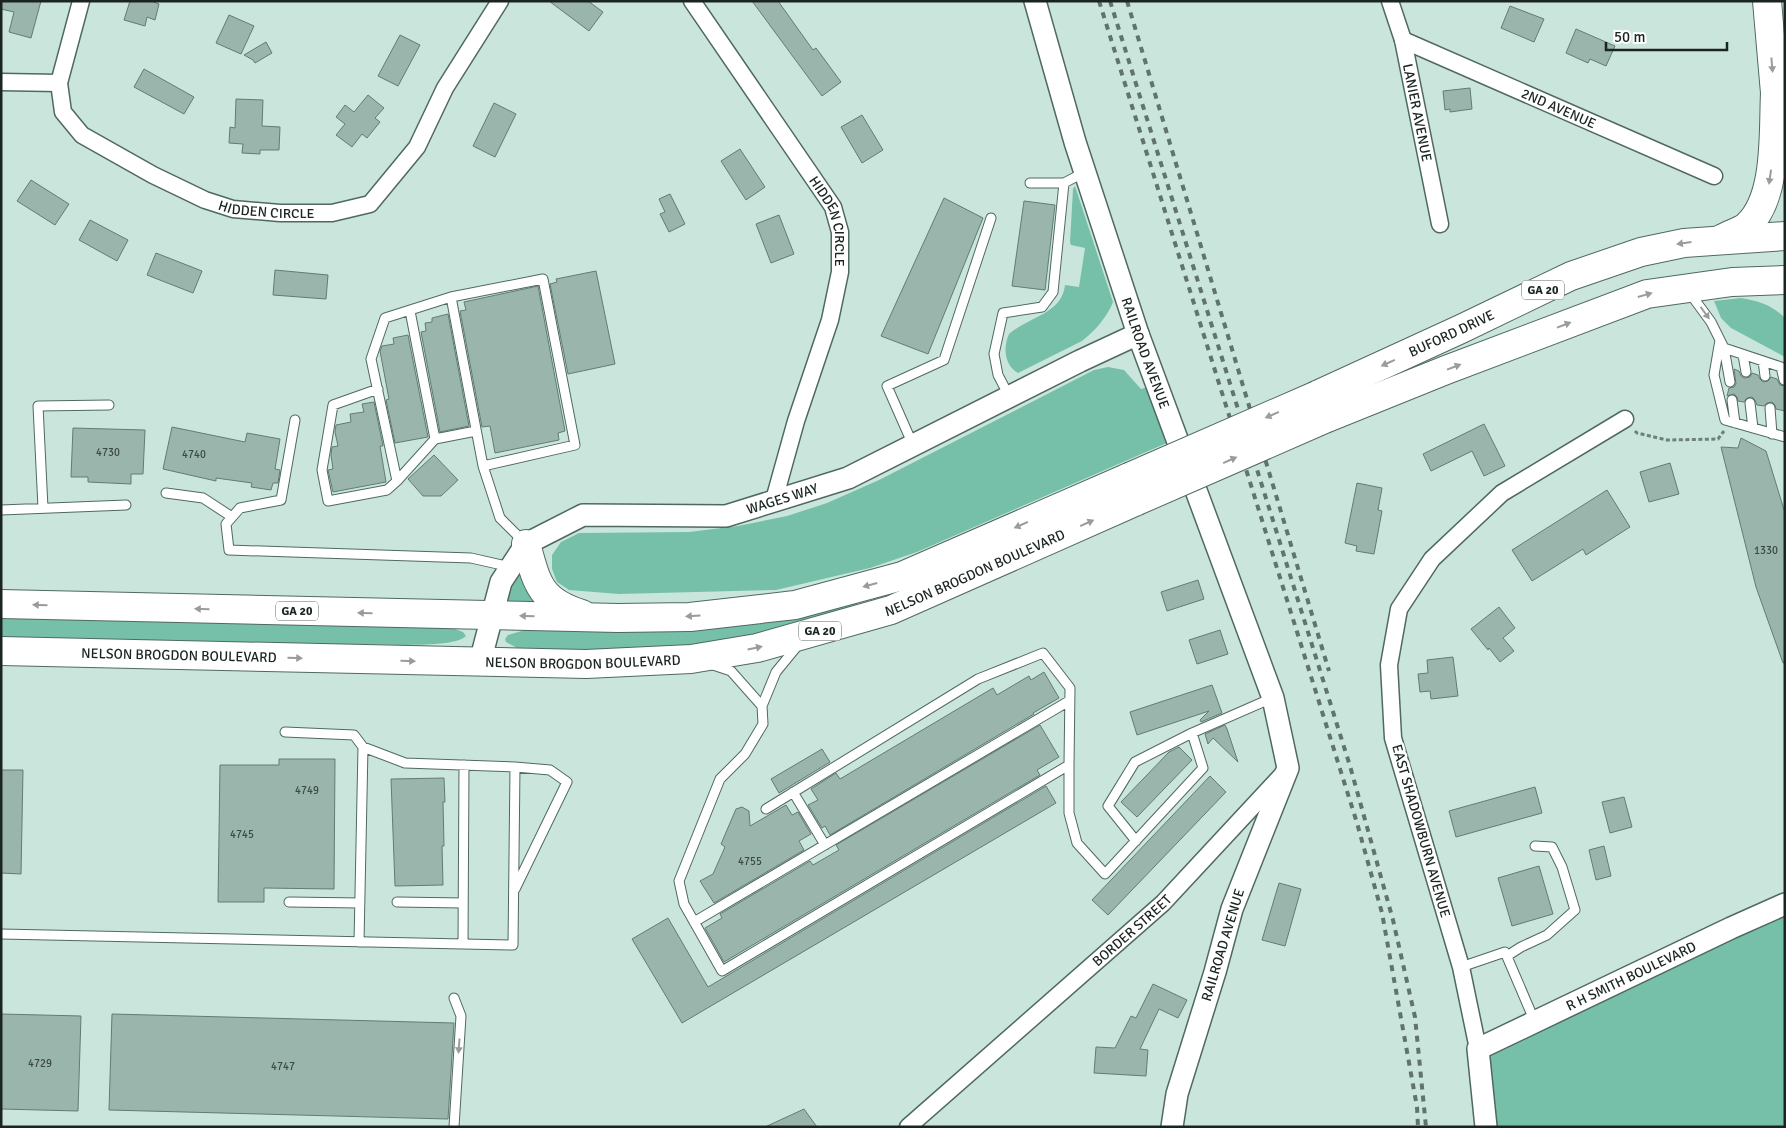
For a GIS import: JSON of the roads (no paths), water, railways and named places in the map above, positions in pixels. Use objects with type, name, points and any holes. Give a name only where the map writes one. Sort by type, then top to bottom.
[{"type":"highway","points":[[1767,1],[1775,93],[1785,148]]},
{"type":"highway","points":[[1720,240],[1747,226],[1762,207],[1771,180],[1775,93]]},
{"type":"highway","name":"BUFORD DRIVE","points":[[1133,489],[1322,406],[1461,330],[1571,276],[1641,252],[1684,243],[1785,236]]},
{"type":"highway","name":"BUFORD DRIVE","points":[[1322,406],[1446,370],[1639,296],[1686,287],[1732,282],[1785,280]]},
{"type":"highway","name":"NELSON BROGDON BOULEVARD","points":[[1,604],[492,616],[690,616],[795,605],[902,576],[1133,489]]},
{"type":"highway","name":"NELSON BROGDON BOULEVARD","points":[[1,651],[586,664],[696,658],[757,648],[806,636],[892,610],[1133,489]]},
{"type":"highway","points":[[526,544],[538,583],[550,598],[564,608],[593,617]]},
{"type":"street","name":"HIDDEN CIRCLE","points":[[81,1],[59,83],[63,112],[82,135],[153,175],[205,200],[233,209],[280,213],[332,213],[370,204],[418,147],[445,88],[500,1]]},
{"type":"street","name":"HIDDEN CIRCLE","points":[[692,1],[833,207],[840,232],[840,272],[830,320],[796,421],[774,500]]},
{"type":"street","name":"RAILROAD AVENUE","points":[[1035,1],[1085,172],[1138,334],[1274,698]]},
{"type":"street","name":"LANIER AVENUE","points":[[1390,1],[1403,40],[1440,224]]},
{"type":"street","name":"2ND AVENUE","points":[[1403,40],[1714,176]]},
{"type":"street","points":[[1,82],[59,83]]},
{"type":"street","name":"WAGES WAY","points":[[480,662],[501,582],[526,544],[583,515],[726,516],[848,478],[1080,360],[1138,334]]},
{"type":"street","name":"EAST SHADOWBURN AVENUE","points":[[1478,1049],[1461,967],[1393,738],[1389,665],[1399,609],[1432,560],[1502,494],[1625,419]]},
{"type":"street","points":[[1274,698],[1288,768]]},
{"type":"street","name":"RAILROAD AVENUE","points":[[1172,1127],[1176,1094],[1215,972],[1232,909],[1288,768]]},
{"type":"street","name":"BORDER STREET","points":[[908,1127],[1163,903],[1288,768]]},
{"type":"street","name":"R H SMITH BOULEVARD","points":[[1478,1049],[1785,904]]},
{"type":"street","points":[[1478,1049],[1486,1127]]},
{"type":"lane","points":[[1030,183],[1064,183],[1085,172]]},
{"type":"lane","points":[[1009,396],[998,375],[994,354],[1003,312],[1042,308],[1054,292],[1064,183]]},
{"type":"lane","points":[[913,446],[887,386],[944,360],[991,218]]},
{"type":"lane","points":[[397,481],[371,359],[385,318],[451,297],[543,279],[575,445],[483,466]]},
{"type":"lane","points":[[1686,287],[1712,322],[1722,344],[1730,382]]},
{"type":"lane","points":[[451,297],[483,466],[500,518],[526,544]]},
{"type":"lane","points":[[410,311],[435,439]]},
{"type":"lane","points":[[1722,344],[1743,355],[1781,367],[1784,380]]},
{"type":"lane","points":[[1722,344],[1714,375],[1725,420],[1785,437]]},
{"type":"lane","points":[[1743,355],[1746,372]]},
{"type":"lane","points":[[1763,361],[1766,376]]},
{"type":"lane","points":[[378,389],[333,405],[322,470],[328,501],[387,490],[435,439],[476,431]]},
{"type":"lane","points":[[1732,400],[1735,423]]},
{"type":"lane","points":[[1750,404],[1753,428]]},
{"type":"lane","points":[[43,508],[38,406],[109,405]]},
{"type":"lane","points":[[1770,408],[1772,434]]},
{"type":"lane","points":[[295,420],[281,500],[240,508],[226,524],[229,550],[471,558],[511,567]]},
{"type":"lane","points":[[166,493],[203,498],[232,517]]},
{"type":"lane","points":[[1,510],[126,505]]},
{"type":"lane","points":[[806,636],[776,672],[762,706],[763,724],[745,754],[720,778],[679,882],[684,904],[722,971],[1069,765]]},
{"type":"lane","points":[[766,809],[978,680],[1044,654],[1070,688],[1069,813],[1077,843],[1105,874],[1203,768],[1192,733]]},
{"type":"lane","points":[[696,658],[731,671],[762,706]]},
{"type":"lane","points":[[1136,841],[1108,806],[1135,762],[1192,733],[1274,698]]},
{"type":"lane","points":[[694,922],[1070,701]]},
{"type":"lane","points":[[285,732],[354,735],[363,747],[405,764],[514,767],[550,770],[567,782],[514,891]]},
{"type":"lane","points":[[360,942],[363,747]]},
{"type":"lane","points":[[463,944],[464,765]]},
{"type":"lane","points":[[1,934],[513,945],[514,767]]},
{"type":"lane","points":[[793,792],[825,845]]},
{"type":"lane","points":[[1507,956],[1547,935],[1575,910],[1562,867],[1552,847],[1535,846]]},
{"type":"lane","points":[[289,902],[360,902]]},
{"type":"lane","points":[[397,902],[463,903]]},
{"type":"lane","points":[[1461,967],[1505,952],[1535,1022]]},
{"type":"lane","points":[[454,998],[461,1016],[454,1127]]},
{"type":"railway","points":[[1099,1],[1357,823],[1382,913],[1417,1107],[1418,1127]]},
{"type":"railway","points":[[1110,1],[1350,766],[1393,920],[1415,1017],[1426,1127]]},
{"type":"railway","points":[[1127,1],[1329,671]]}]
